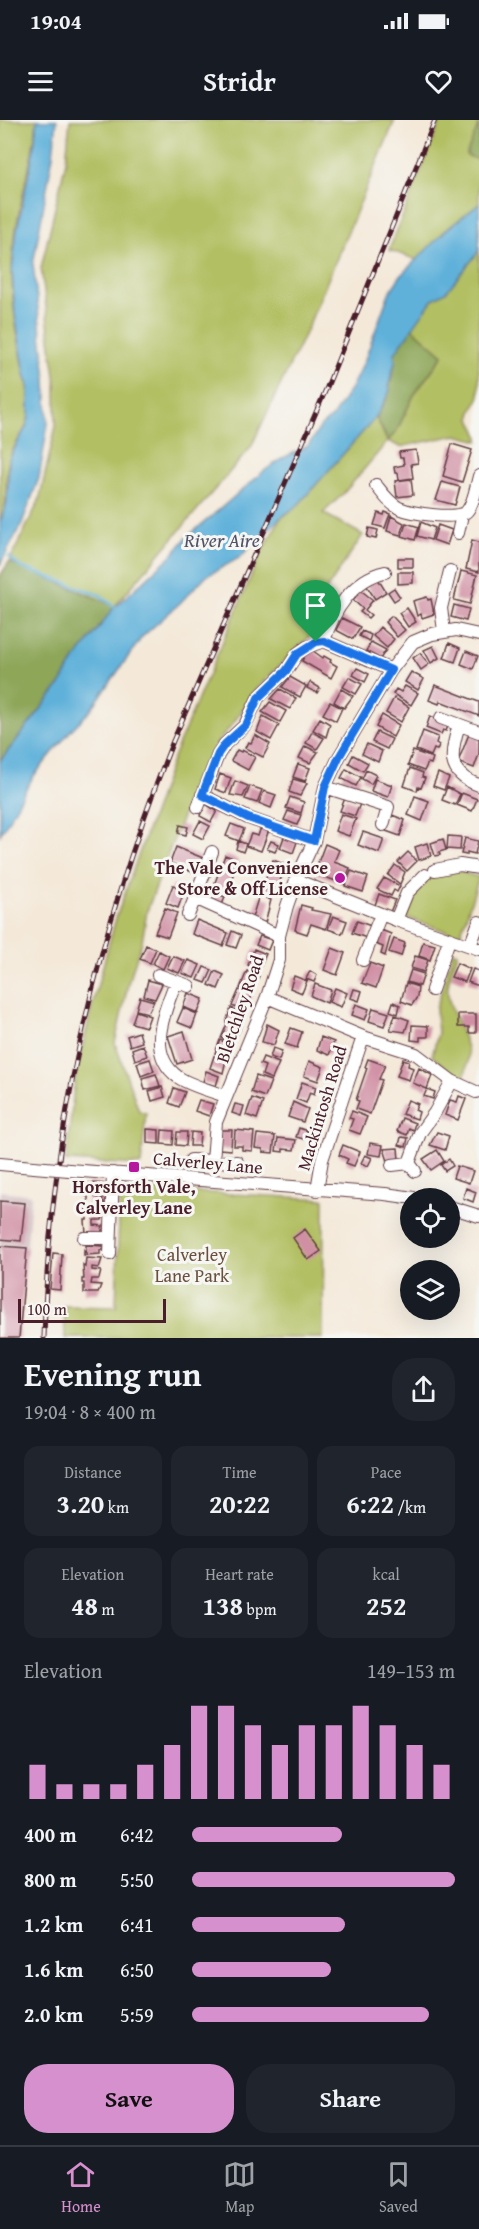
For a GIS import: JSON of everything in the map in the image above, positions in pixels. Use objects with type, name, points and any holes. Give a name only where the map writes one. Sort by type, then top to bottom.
[{"type":"street","points":[[458,533],[462,515],[471,506],[479,476]]},
{"type":"street","points":[[376,485],[388,501],[413,512],[452,517],[462,515]]},
{"type":"street","points":[[444,631],[441,608],[450,571]]},
{"type":"street","points":[[324,641],[328,628],[350,591],[374,574],[385,572]]},
{"type":"street","name":"Bletchley Road","points":[[213,1161],[216,1122],[267,997],[279,960],[279,936],[296,880],[314,841],[325,787],[339,757],[391,670],[413,642],[444,631],[456,630],[479,635]]},
{"type":"street","points":[[314,841],[200,801],[218,754],[225,744],[246,725],[258,698],[286,671],[297,654],[316,642],[324,641],[391,670]]},
{"type":"street","points":[[441,718],[479,732]]},
{"type":"street","points":[[459,725],[452,749],[454,764],[462,777],[479,785]]},
{"type":"street","points":[[325,787],[388,807],[383,825]]},
{"type":"street","points":[[188,915],[212,852]]},
{"type":"street","points":[[396,920],[407,893],[430,872],[460,865],[479,868]]},
{"type":"street","points":[[296,880],[396,920],[475,948],[479,922]]},
{"type":"street","points":[[195,898],[279,936]]},
{"type":"street","points":[[363,960],[381,914]]},
{"type":"street","points":[[432,990],[449,940]]},
{"type":"street","points":[[158,975],[189,986]]},
{"type":"street","points":[[176,981],[160,1028],[159,1039],[167,1064],[180,1078],[226,1096]]},
{"type":"street","points":[[267,997],[363,1037],[416,1054],[452,1081],[476,1092]]},
{"type":"street","name":"Mackintosh Road","points":[[317,1190],[322,1161],[363,1037]]},
{"type":"street","points":[[392,1165],[412,1167],[420,1133],[452,1081]]},
{"type":"street","points":[[191,1160],[237,1162]]},
{"type":"street","name":"Calverley Lane","points":[[0,1164],[400,1197]]},
{"type":"street","points":[[110,1254],[113,1173]]},
{"type":"street","points":[[460,1211],[479,1216]]},
{"type":"street","points":[[84,1238],[110,1238]]},
{"type":"shaded area","points":[[0,1191],[31,1195],[19,1338],[0,1338]]},
{"type":"green space","points":[[0,120],[37,120],[19,213],[12,269],[16,321],[30,409],[26,426],[9,460],[5,506],[0,522]]},
{"type":"green space","points":[[70,120],[395,120],[308,327],[251,447],[115,606],[9,562],[39,501],[56,426],[56,384],[41,268],[66,161]]},
{"type":"green space","points":[[441,120],[479,120],[479,204],[446,230],[417,260],[389,250]]},
{"type":"green space","points":[[479,124],[479,160],[466,155]]},
{"type":"green space","points":[[479,249],[479,398],[471,419],[479,441],[456,435],[400,447],[388,441],[343,494],[323,513],[363,535],[310,614],[323,623],[256,689],[214,747],[182,817],[147,911],[142,942],[129,980],[115,1043],[139,1111],[146,1113],[141,1165],[66,1161],[75,1079],[116,918],[174,755],[260,555],[280,519],[298,505],[376,417],[387,441],[396,432],[414,395],[443,355],[412,328],[433,298],[446,292]]},
{"type":"green space","points":[[412,328],[443,355],[414,395],[396,432],[388,441],[376,417],[387,398],[395,353]]},
{"type":"green space","points":[[9,562],[115,606],[72,664],[60,685],[0,761],[0,576]]},
{"type":"green space","points":[[457,871],[479,877],[460,936],[402,916],[410,898],[422,882],[433,875]]},
{"type":"green space","points":[[453,951],[458,953],[449,979],[448,994],[468,1051],[468,1063],[464,1077],[450,1071],[432,1056],[438,1033],[436,1009]]},
{"type":"green space","name":"Calverley Lane Park","points":[[120,1188],[324,1199],[323,1338],[65,1338],[64,1306],[116,1307]]},
{"type":"water","points":[[37,120],[57,120],[53,155],[33,264],[46,378],[48,423],[39,478],[22,523],[0,565],[0,522],[7,502],[9,459],[27,425],[29,416],[29,386],[15,314],[12,270],[17,229],[34,148]]},
{"type":"water","name":"River Aire","points":[[479,204],[479,249],[446,292],[433,299],[395,353],[389,384],[390,391],[376,417],[298,505],[279,519],[239,558],[205,577],[142,637],[90,711],[72,729],[33,777],[0,835],[0,761],[60,685],[72,664],[112,610],[172,555],[186,538],[264,471],[283,458],[308,446],[321,426],[333,416],[351,388],[364,362],[389,293],[401,275],[446,230]]},
{"type":"building","points":[[452,444],[472,450],[462,482],[443,476]]},
{"type":"building","points":[[416,450],[418,463],[411,464],[413,478],[399,480],[394,467],[404,465],[399,452]]},
{"type":"building","points":[[411,479],[413,495],[397,497],[395,481]]},
{"type":"building","points":[[442,482],[460,487],[455,505],[436,500]]},
{"type":"building","points":[[385,512],[390,514],[385,528],[374,525],[378,513],[384,515]]},
{"type":"building","points":[[391,516],[404,523],[400,535],[387,531]]},
{"type":"building","points":[[421,522],[435,528],[431,540],[417,536]]},
{"type":"building","points":[[406,523],[419,527],[415,540],[402,536]]},
{"type":"building","points":[[438,525],[452,530],[447,545],[433,540]]},
{"type":"building","points":[[369,528],[378,530],[376,539],[367,537]]},
{"type":"building","points":[[472,540],[479,542],[479,572],[466,569]]},
{"type":"building","points":[[398,558],[413,558],[413,567],[398,567]]},
{"type":"building","points":[[461,571],[477,575],[470,604],[454,600]]},
{"type":"building","points":[[398,572],[413,572],[413,583],[398,584]]},
{"type":"building","points":[[378,579],[386,592],[375,599],[365,583]]},
{"type":"building","points":[[358,588],[373,600],[365,610],[371,615],[368,618],[360,612],[363,609],[353,600]]},
{"type":"building","points":[[394,588],[400,597],[394,601],[388,592]]},
{"type":"building","points":[[427,597],[428,600],[431,599],[434,614],[422,618],[421,614],[417,616],[413,601]]},
{"type":"building","points":[[454,605],[469,609],[466,621],[451,617]]},
{"type":"building","points":[[407,608],[416,622],[408,627],[399,613]]},
{"type":"building","points":[[392,616],[405,630],[397,637],[385,622]]},
{"type":"building","points":[[342,618],[360,627],[353,639],[336,630]]},
{"type":"building","points":[[380,627],[394,639],[387,648],[373,636]]},
{"type":"building","points":[[362,631],[371,635],[369,641],[359,636]]},
{"type":"building","points":[[371,642],[386,650],[380,659],[366,651]]},
{"type":"building","points":[[449,643],[460,648],[455,662],[444,658]]},
{"type":"building","points":[[433,646],[439,658],[431,663],[424,650]]},
{"type":"building","points":[[309,648],[323,658],[324,656],[331,660],[330,662],[337,666],[331,678],[302,661]]},
{"type":"building","points":[[466,651],[478,656],[473,669],[461,664]]},
{"type":"building","points":[[420,653],[429,664],[421,670],[413,658]]},
{"type":"building","points":[[357,668],[369,674],[365,682],[353,675]]},
{"type":"building","points":[[411,672],[424,679],[418,690],[405,682]]},
{"type":"building","points":[[290,677],[306,686],[300,697],[282,687]]},
{"type":"building","points":[[349,677],[362,684],[356,694],[343,687]]},
{"type":"building","points":[[310,682],[320,688],[317,693],[307,688]]},
{"type":"building","points":[[435,685],[479,702],[479,716],[440,701],[439,704],[429,700]]},
{"type":"building","points":[[405,686],[418,693],[411,705],[393,694],[396,689],[401,692]]},
{"type":"building","points":[[280,689],[296,698],[290,709],[271,699]]},
{"type":"building","points":[[341,689],[353,696],[344,708],[334,702]]},
{"type":"building","points":[[394,698],[409,707],[401,722],[386,713]]},
{"type":"building","points":[[270,702],[286,711],[280,722],[262,712]]},
{"type":"building","points":[[330,702],[342,708],[336,721],[323,714]]},
{"type":"building","points":[[382,715],[399,725],[393,737],[376,727]]},
{"type":"building","points":[[263,716],[279,725],[271,740],[257,732]]},
{"type":"building","points":[[430,716],[446,722],[448,726],[446,731],[443,730],[441,734],[426,728]]},
{"type":"building","points":[[320,718],[330,724],[326,737],[313,730]]},
{"type":"building","points":[[423,731],[438,737],[436,743],[439,745],[431,756],[416,750]]},
{"type":"building","points":[[312,732],[324,738],[317,749],[306,743]]},
{"type":"building","points":[[377,732],[392,739],[387,749],[372,742]]},
{"type":"building","points":[[469,734],[479,738],[479,754],[474,768],[458,762]]},
{"type":"building","points":[[255,735],[270,744],[263,757],[245,748]]},
{"type":"building","points":[[367,744],[382,751],[378,762],[362,754]]},
{"type":"building","points":[[305,746],[318,752],[310,763],[299,758]]},
{"type":"building","points":[[237,750],[241,752],[242,750],[255,757],[248,770],[231,761]]},
{"type":"building","points":[[413,751],[433,758],[424,771],[408,765]]},
{"type":"building","points":[[353,755],[368,763],[363,771],[349,763]]},
{"type":"building","points":[[298,764],[310,768],[305,781],[293,777]]},
{"type":"building","points":[[410,768],[423,773],[422,777],[425,778],[421,788],[418,787],[417,791],[404,786]]},
{"type":"building","points":[[346,769],[361,777],[356,786],[341,778]]},
{"type":"building","points":[[366,770],[376,775],[371,784],[362,779]]},
{"type":"building","points":[[438,773],[449,778],[444,790],[433,786]]},
{"type":"building","points":[[220,774],[231,778],[226,793],[215,789]]},
{"type":"building","points":[[293,779],[307,783],[300,796],[289,792]]},
{"type":"building","points":[[375,779],[392,785],[388,797],[371,791]]},
{"type":"building","points":[[235,781],[248,786],[243,797],[230,795]]},
{"type":"building","points":[[250,786],[262,790],[257,803],[245,799]]},
{"type":"building","points":[[447,787],[460,794],[455,805],[442,800]]},
{"type":"building","points":[[264,791],[276,795],[271,808],[259,803]]},
{"type":"building","points":[[462,793],[477,799],[472,811],[457,805]]},
{"type":"building","points":[[415,796],[429,801],[422,821],[408,815]]},
{"type":"building","points":[[290,797],[304,802],[301,813],[286,808]]},
{"type":"building","points":[[345,798],[360,804],[355,816],[340,811]]},
{"type":"building","points":[[204,803],[217,811],[211,822],[200,816]]},
{"type":"building","points":[[288,811],[301,815],[297,825],[284,820]]},
{"type":"building","points":[[341,814],[356,819],[349,836],[335,831]]},
{"type":"building","points":[[392,815],[405,820],[400,836],[386,831]]},
{"type":"building","points":[[200,821],[210,826],[203,839],[193,834]]},
{"type":"building","points":[[231,824],[244,829],[239,841],[226,836]]},
{"type":"building","points":[[180,825],[188,827],[186,835],[178,833]]},
{"type":"building","points":[[261,827],[269,830],[261,851],[246,846],[251,834],[258,836]]},
{"type":"building","points":[[363,832],[384,839],[379,853],[358,845]]},
{"type":"building","points":[[448,836],[461,837],[460,850],[447,849]]},
{"type":"building","points":[[284,837],[297,842],[293,853],[280,848]]},
{"type":"building","points":[[465,838],[478,841],[475,854],[467,852],[467,855],[461,854]]},
{"type":"building","points":[[443,839],[446,850],[435,856],[431,843]]},
{"type":"building","points":[[238,841],[246,844],[243,852],[236,849]]},
{"type":"building","points":[[271,841],[279,844],[275,852],[267,849]]},
{"type":"building","points":[[427,843],[431,856],[419,860],[415,847]]},
{"type":"building","points":[[325,844],[339,850],[334,862],[350,868],[344,884],[314,873]]},
{"type":"building","points":[[176,847],[203,858],[197,874],[170,863]]},
{"type":"building","points":[[408,852],[417,861],[407,871],[398,862]]},
{"type":"building","points":[[225,855],[238,860],[227,892],[213,888]]},
{"type":"building","points":[[273,860],[286,865],[275,894],[262,888]]},
{"type":"building","points":[[395,865],[405,872],[400,884],[388,875]]},
{"type":"building","points":[[351,871],[368,877],[363,892],[345,886]]},
{"type":"building","points":[[384,878],[400,886],[391,896],[377,889]]},
{"type":"building","points":[[173,885],[185,889],[178,908],[166,903]]},
{"type":"building","points":[[212,892],[225,897],[222,905],[209,901]]},
{"type":"building","points":[[379,894],[395,900],[390,912],[375,905]]},
{"type":"building","points":[[259,895],[271,900],[265,923],[252,918]]},
{"type":"building","points":[[301,905],[312,908],[311,910],[331,914],[326,929],[311,924],[307,934],[295,930]]},
{"type":"building","points":[[165,908],[177,913],[168,937],[155,933]]},
{"type":"building","points":[[333,916],[347,921],[342,934],[328,929]]},
{"type":"building","points":[[197,920],[228,933],[223,946],[192,934]]},
{"type":"building","points":[[357,921],[371,926],[367,938],[352,933]]},
{"type":"building","points":[[381,930],[391,934],[385,956],[381,954],[383,947],[376,944]]},
{"type":"building","points":[[232,931],[241,935],[236,948],[227,945]]},
{"type":"building","points":[[260,936],[272,940],[268,950],[256,945]]},
{"type":"building","points":[[394,939],[405,943],[401,956],[389,952]]},
{"type":"building","points":[[423,942],[435,945],[430,960],[419,956]]},
{"type":"building","points":[[146,945],[156,949],[150,963],[140,959]]},
{"type":"building","points":[[332,948],[345,953],[337,975],[324,970]]},
{"type":"building","points":[[254,949],[266,954],[259,970],[248,965]]},
{"type":"building","points":[[159,951],[169,956],[163,969],[153,964]]},
{"type":"building","points":[[173,956],[185,961],[179,973],[167,968]]},
{"type":"building","points":[[415,956],[428,960],[424,972],[411,968]]},
{"type":"building","points":[[188,960],[200,965],[194,978],[182,973]]},
{"type":"building","points":[[370,963],[383,968],[376,988],[362,983]]},
{"type":"building","points":[[457,963],[470,969],[465,982],[451,977]]},
{"type":"building","points":[[204,967],[212,970],[206,983],[198,980]]},
{"type":"building","points":[[473,969],[479,971],[479,986],[468,982]]},
{"type":"building","points":[[411,970],[424,974],[420,986],[407,982]]},
{"type":"building","points":[[215,971],[224,975],[218,989],[209,985]]},
{"type":"building","points":[[247,971],[259,976],[252,993],[240,988]]},
{"type":"building","points":[[310,971],[317,975],[314,982],[306,979]]},
{"type":"building","points":[[294,976],[307,981],[302,993],[290,988]]},
{"type":"building","points":[[148,980],[162,984],[155,999],[144,996]]},
{"type":"building","points":[[406,983],[418,987],[417,997],[412,1005],[401,1001]]},
{"type":"building","points":[[315,984],[331,990],[327,1003],[311,996]]},
{"type":"building","points":[[335,988],[347,993],[341,1007],[329,1002]]},
{"type":"building","points":[[354,989],[362,991],[359,1001],[351,998]]},
{"type":"building","points":[[239,990],[252,995],[246,1011],[232,1006]]},
{"type":"building","points":[[188,993],[203,999],[198,1013],[183,1007]]},
{"type":"building","points":[[140,997],[154,1001],[148,1013],[136,1010]]},
{"type":"building","points":[[393,1002],[400,1005],[398,1014],[390,1011]]},
{"type":"building","points":[[356,1004],[369,1009],[365,1020],[352,1015]]},
{"type":"building","points":[[183,1008],[197,1014],[192,1028],[177,1022]]},
{"type":"building","points":[[231,1008],[245,1014],[240,1028],[226,1022]]},
{"type":"building","points":[[373,1008],[389,1013],[384,1026],[369,1021]]},
{"type":"building","points":[[136,1011],[150,1016],[146,1027],[132,1023]]},
{"type":"building","points":[[458,1014],[476,1014],[476,1033],[469,1033],[469,1027],[458,1027]]},
{"type":"building","points":[[395,1015],[409,1020],[405,1032],[390,1030]]},
{"type":"building","points":[[227,1024],[240,1030],[232,1043],[221,1038]]},
{"type":"building","points":[[267,1024],[279,1030],[274,1045],[262,1042]]},
{"type":"building","points":[[412,1025],[428,1026],[428,1037],[420,1037],[420,1041],[411,1040]]},
{"type":"building","points":[[291,1028],[302,1032],[297,1048],[285,1044]]},
{"type":"building","points":[[184,1031],[192,1059],[177,1064],[168,1036]]},
{"type":"building","points":[[139,1032],[142,1042],[130,1046],[127,1036]]},
{"type":"building","points":[[321,1037],[334,1042],[329,1055],[317,1050]]},
{"type":"building","points":[[220,1040],[232,1045],[227,1058],[215,1053]]},
{"type":"building","points":[[143,1045],[147,1056],[135,1060],[132,1049]]},
{"type":"building","points":[[273,1048],[282,1051],[279,1060],[270,1057]]},
{"type":"building","points":[[214,1056],[226,1060],[223,1073],[210,1068]]},
{"type":"building","points":[[263,1057],[279,1063],[272,1079],[262,1075],[265,1066],[260,1064]]},
{"type":"building","points":[[150,1059],[154,1071],[141,1076],[137,1063]]},
{"type":"building","points":[[368,1059],[385,1065],[370,1114],[356,1109],[359,1101],[356,1100]]},
{"type":"building","points":[[403,1059],[409,1061],[408,1066],[413,1068],[409,1080],[397,1076]]},
{"type":"building","points":[[309,1061],[323,1067],[318,1081],[304,1076]]},
{"type":"building","points":[[419,1068],[432,1075],[427,1089],[413,1083]]},
{"type":"building","points":[[206,1071],[219,1076],[216,1086],[203,1082]]},
{"type":"building","points":[[156,1074],[160,1086],[145,1090],[142,1078]]},
{"type":"building","points":[[256,1076],[271,1081],[265,1097],[251,1092]]},
{"type":"building","points":[[302,1082],[316,1087],[314,1094],[310,1092],[306,1103],[296,1099]]},
{"type":"building","points":[[162,1087],[165,1097],[152,1101],[149,1091]]},
{"type":"building","points":[[174,1088],[185,1092],[179,1107],[169,1103]]},
{"type":"building","points":[[427,1089],[435,1092],[433,1099],[424,1096]]},
{"type":"building","points":[[459,1096],[466,1099],[458,1120],[445,1115],[450,1100],[457,1102]]},
{"type":"building","points":[[252,1098],[263,1102],[257,1119],[246,1115]]},
{"type":"building","points":[[199,1100],[213,1104],[209,1116],[195,1111]]},
{"type":"building","points":[[408,1100],[418,1104],[415,1110],[419,1112],[417,1119],[402,1114]]},
{"type":"building","points":[[293,1102],[308,1109],[303,1122],[288,1117]]},
{"type":"building","points":[[235,1104],[244,1106],[241,1116],[232,1113]]},
{"type":"building","points":[[352,1111],[367,1117],[360,1134],[349,1130],[353,1119],[349,1118]]},
{"type":"building","points":[[402,1118],[415,1123],[413,1130],[409,1128],[407,1135],[397,1131]]},
{"type":"building","points":[[299,1128],[307,1131],[304,1139],[296,1137]]},
{"type":"building","points":[[147,1129],[159,1130],[159,1144],[147,1143]]},
{"type":"building","points":[[162,1130],[174,1131],[173,1145],[161,1144]]},
{"type":"building","points":[[220,1130],[232,1130],[231,1150],[219,1149]]},
{"type":"building","points":[[235,1130],[254,1132],[252,1151],[242,1150],[242,1146],[234,1146]]},
{"type":"building","points":[[177,1132],[187,1132],[186,1146],[176,1145]]},
{"type":"building","points":[[191,1132],[200,1133],[199,1146],[190,1146]]},
{"type":"building","points":[[437,1132],[449,1136],[445,1150],[430,1145]]},
{"type":"building","points":[[257,1134],[275,1136],[273,1153],[255,1148]]},
{"type":"building","points":[[401,1137],[408,1138],[406,1147],[399,1145]]},
{"type":"building","points":[[278,1138],[296,1140],[294,1150],[276,1151]]},
{"type":"building","points":[[370,1143],[383,1145],[381,1156],[368,1154]]},
{"type":"building","points":[[343,1145],[360,1152],[354,1166],[346,1163],[348,1159],[339,1155]]},
{"type":"building","points":[[398,1148],[399,1160],[388,1161],[384,1149]]},
{"type":"building","points":[[437,1150],[444,1161],[431,1170],[423,1159]]},
{"type":"building","points":[[365,1155],[372,1158],[368,1166],[361,1163]]},
{"type":"building","points":[[449,1159],[453,1166],[445,1171],[441,1165]]},
{"type":"building","points":[[457,1166],[473,1171],[469,1183],[453,1178]]},
{"type":"building","points":[[89,1183],[103,1184],[105,1188],[105,1192],[95,1192],[95,1197],[103,1198],[102,1202],[104,1202],[104,1206],[95,1206],[95,1211],[104,1212],[102,1220],[94,1220],[94,1225],[103,1226],[101,1234],[86,1234],[85,1220],[87,1220],[88,1210],[85,1210],[86,1205],[88,1206],[88,1196],[86,1196]]},
{"type":"building","points":[[466,1188],[476,1192],[473,1202],[463,1198]]},
{"type":"building","points":[[0,1201],[25,1203],[21,1241],[0,1239]]},
{"type":"building","points":[[305,1229],[321,1251],[308,1260],[293,1238]]},
{"type":"building","points":[[86,1245],[103,1246],[103,1250],[100,1250],[100,1254],[84,1255]]},
{"type":"building","points":[[0,1246],[27,1248],[19,1338],[0,1338]]},
{"type":"building","points":[[53,1253],[62,1254],[60,1290],[50,1289]]},
{"type":"building","points":[[86,1258],[102,1259],[99,1268],[92,1267],[92,1270],[101,1271],[99,1279],[92,1279],[91,1284],[101,1285],[98,1293],[84,1293],[82,1279],[84,1279],[83,1265],[85,1267]]},
{"type":"waterway","points":[[9,557],[20,567],[100,595],[116,608]]},
{"type":"railway","points":[[44,1338],[48,1261],[67,1109],[82,1034],[121,886],[173,741],[327,387],[435,120]]},
{"type":"place","name":"The Vale Convenience Store & Off License","points":[[340,878]]},
{"type":"place","name":"Horsforth Vale, Calverley Lane","points":[[134,1167]]},
{"type":"route","points":[[324,641],[336,645],[391,670],[339,757],[325,787],[314,841],[248,818],[202,795],[218,754],[225,744],[246,725],[263,691],[286,671],[297,654],[316,642],[324,641]]}]
